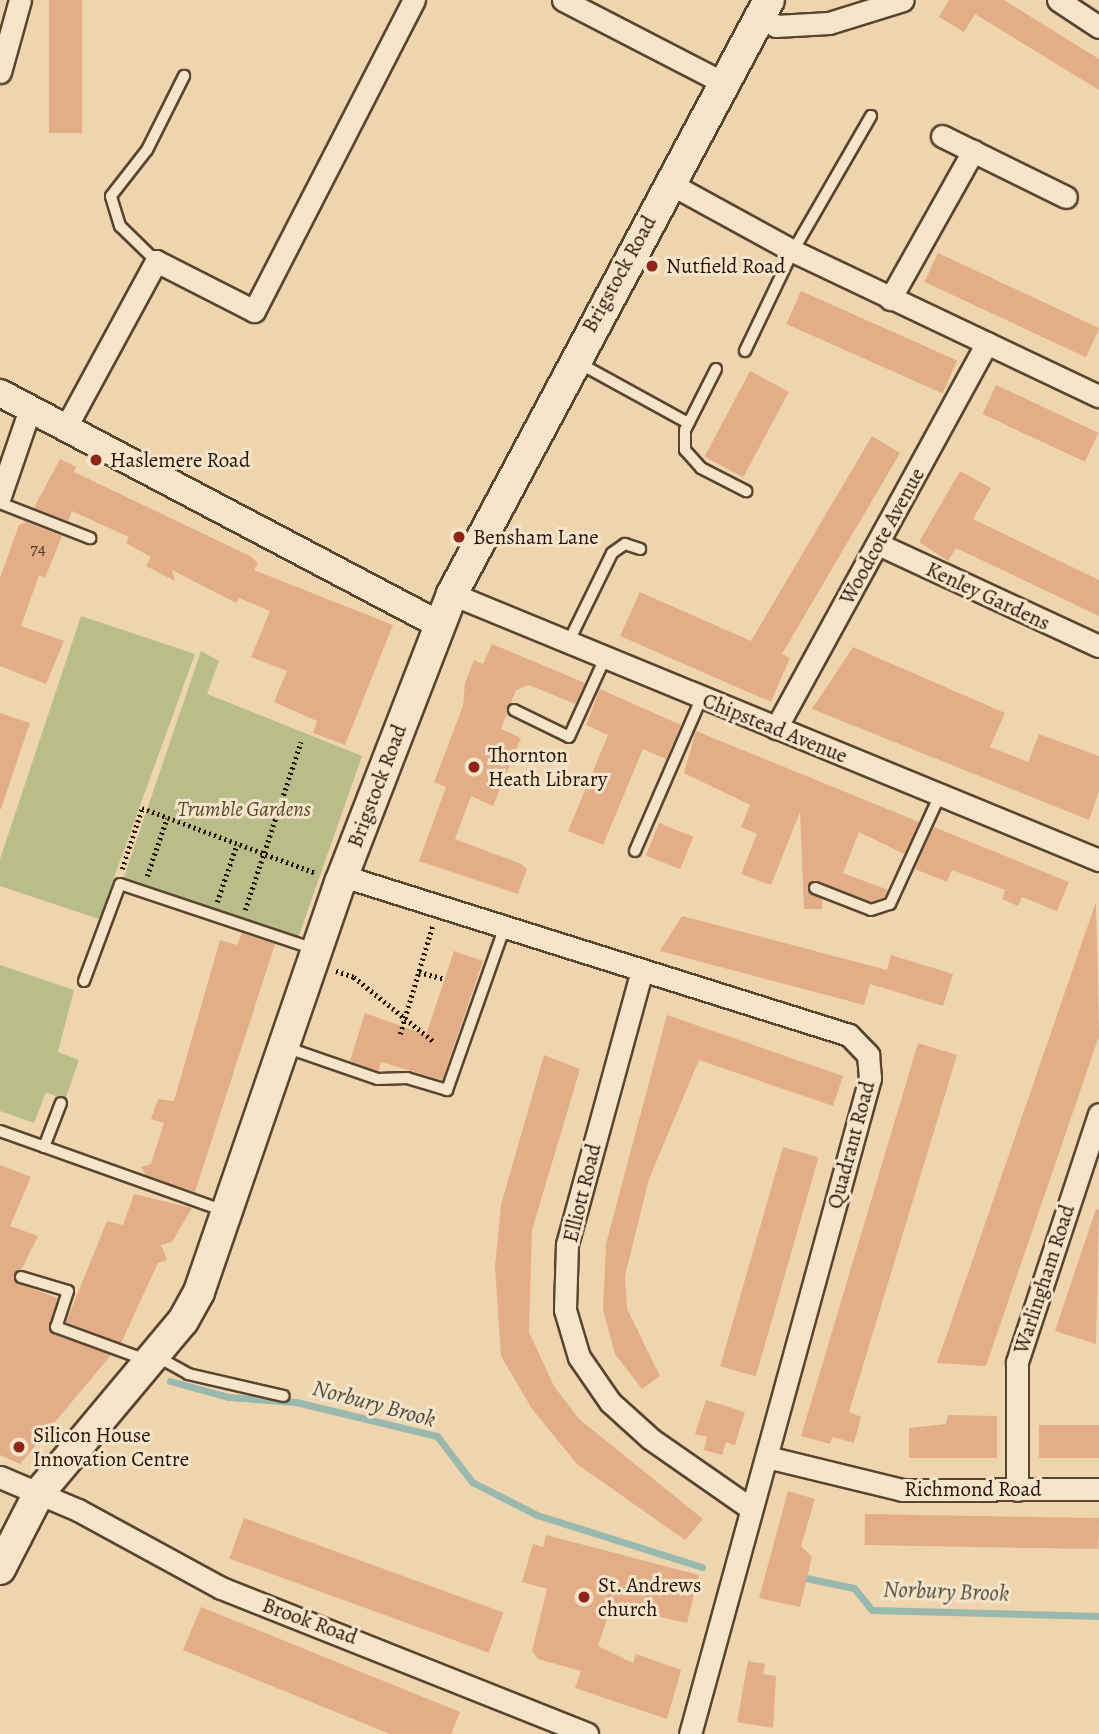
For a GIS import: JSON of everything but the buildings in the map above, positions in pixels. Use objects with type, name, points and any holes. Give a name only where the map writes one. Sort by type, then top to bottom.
[{"type":"main road","name":"Brigstock Road","points":[[0,1569],[39,1493],[151,1358],[199,1292],[341,879],[452,594],[573,359],[765,8]]},
{"type":"street","points":[[0,72],[20,0]]},
{"type":"street","points":[[66,427],[156,261],[254,311],[414,0]]},
{"type":"street","points":[[563,0],[724,83]]},
{"type":"street","points":[[765,8],[776,26],[829,23],[903,0]]},
{"type":"street","points":[[1058,0],[1099,27]]},
{"type":"street","points":[[942,135],[1066,198]]},
{"type":"street","points":[[890,299],[973,151]]},
{"type":"street","points":[[669,183],[890,299],[1099,396]]},
{"type":"street","name":"Woodcote Avenue","points":[[776,728],[986,343]]},
{"type":"street","points":[[0,393],[439,624]]},
{"type":"street","points":[[0,496],[30,409]]},
{"type":"street","name":"Kenley Gardens","points":[[878,544],[1099,646]]},
{"type":"street","name":"Chipstead Avenue","points":[[452,594],[1099,860]]},
{"type":"street","name":"Quadrant Road","points":[[341,879],[849,1035],[871,1065],[690,1734]]},
{"type":"street","name":"Elliott Road","points":[[642,970],[567,1245],[565,1310],[579,1357],[610,1402],[661,1447],[750,1508]]},
{"type":"street","name":"Warlingham Road","points":[[1017,1490],[1017,1362],[1099,1114]]},
{"type":"street","name":"Richmond Road","points":[[767,1457],[902,1490],[1099,1489]]},
{"type":"street","name":"Brook Road","points":[[0,1477],[39,1493],[221,1588],[587,1734]]},
{"type":"lane","points":[[156,261],[120,226],[111,196],[147,150],[184,76]]},
{"type":"lane","points":[[745,351],[793,250],[871,116]]},
{"type":"lane","points":[[573,359],[688,423]]},
{"type":"lane","points":[[716,369],[688,423],[688,457],[746,491]]},
{"type":"lane","points":[[0,503],[90,538]]},
{"type":"lane","points":[[568,643],[612,553],[625,544],[640,549]]},
{"type":"lane","points":[[514,710],[569,737],[604,658]]},
{"type":"lane","points":[[635,851],[702,697]]},
{"type":"lane","points":[[815,888],[871,910],[890,905],[940,795]]},
{"type":"lane","points":[[84,981],[120,884],[213,915],[314,957]]},
{"type":"lane","points":[[283,1046],[378,1079],[407,1077],[447,1090],[503,929]]},
{"type":"lane","points":[[44,1147],[61,1103]]},
{"type":"lane","points":[[0,1131],[228,1212]]},
{"type":"lane","points":[[21,1276],[68,1291],[56,1327],[151,1358],[188,1374],[283,1396]]},
{"type":"path","points":[[244,911],[301,742]]},
{"type":"path","points":[[120,884],[142,808],[264,854],[341,879]]},
{"type":"path","points":[[141,891],[167,818]]},
{"type":"path","points":[[213,915],[237,844]]},
{"type":"path","points":[[400,1034],[438,908]]},
{"type":"path","points":[[314,957],[354,977],[433,1041]]},
{"type":"path","points":[[419,971],[444,979]]},
{"type":"green space","points":[[81,616],[195,654],[99,919],[0,886],[0,859]]},
{"type":"green space","name":"Trumble Gardens","points":[[201,651],[219,661],[207,694],[362,756],[298,938],[124,877]]},
{"type":"green space","points":[[0,965],[74,990],[58,1052],[79,1060],[65,1100],[46,1092],[34,1123],[0,1111]]},
{"type":"waterway","name":"Norbury Brook","points":[[170,1381],[228,1397],[296,1402],[437,1436],[472,1482],[537,1515],[702,1567]]},
{"type":"waterway","name":"Norbury Brook","points":[[801,1577],[854,1588],[872,1610],[1099,1616]]},
{"type":"place","name":"Nutfield Road","points":[[652,266]]},
{"type":"place","name":"Haslemere Road","points":[[96,460]]},
{"type":"place","name":"Bensham Lane","points":[[459,537]]},
{"type":"place","name":"Thornton Heath Library","points":[[474,767]]},
{"type":"place","name":"Silicon House Innovation Centre","points":[[19,1447]]},
{"type":"place","name":"St. Andrews church","points":[[584,1597]]}]
